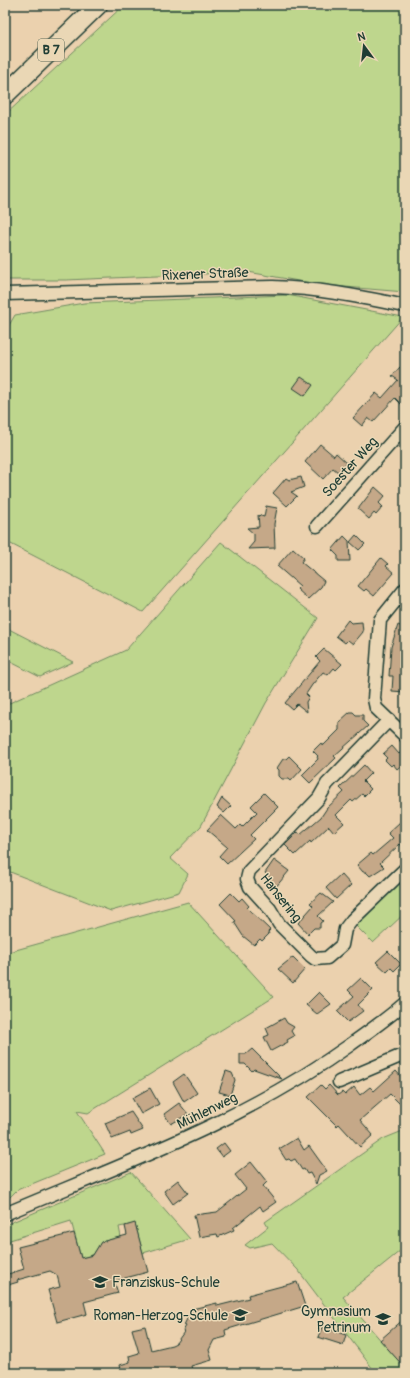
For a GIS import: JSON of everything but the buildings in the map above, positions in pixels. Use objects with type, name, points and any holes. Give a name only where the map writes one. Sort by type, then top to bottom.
[{"type":"main road","name":"B 7","points":[[5,95],[98,5]]},
{"type":"street","name":"Rixener Straße","points":[[5,294],[273,287],[298,288],[344,294],[405,306]]},
{"type":"street","name":"Soester Weg","points":[[318,526],[405,427]]},
{"type":"street","points":[[405,589],[381,617],[379,624],[374,699],[376,708],[405,736]]},
{"type":"street","name":"Hansering","points":[[389,720],[327,784],[320,798],[250,871],[247,879],[250,887],[270,909],[277,921],[311,956],[320,960],[328,958],[342,945],[346,929],[352,920],[405,869]]},
{"type":"street","name":"Mühlenweg","points":[[5,1214],[178,1142],[265,1099],[333,1057],[405,1003]]},
{"type":"street","points":[[339,1082],[405,1054]]},
{"type":"green space","points":[[124,5],[405,5],[405,292],[321,285],[248,272],[66,280],[5,280],[5,115]]},
{"type":"green space","points":[[287,295],[403,317],[143,612],[5,541],[5,332],[15,315],[84,303]]},
{"type":"green space","points":[[221,542],[318,618],[266,703],[201,826],[170,858],[188,874],[179,892],[111,911],[5,870],[5,705],[126,650]]},
{"type":"green space","points":[[5,627],[73,662],[40,677],[5,659]]},
{"type":"green space","points":[[399,880],[405,887],[405,913],[373,943],[354,924]]},
{"type":"green space","points":[[188,902],[274,997],[88,1113],[77,1111],[105,1154],[17,1190],[5,1202],[5,953]]},
{"type":"green space","points":[[405,1130],[405,1247],[343,1297],[405,1368],[405,1373],[376,1373],[298,1270],[272,1243],[250,1248],[245,1245],[268,1227],[265,1222],[383,1139]]},
{"type":"green space","points":[[131,1172],[190,1239],[143,1253],[135,1224],[119,1227],[121,1237],[101,1242],[93,1255],[81,1258],[71,1221],[10,1240],[5,1251],[5,1225]]},
{"type":"place","name":"Franziskus-Schule","points":[[100,1282]]},
{"type":"place","name":"Roman-Herzog-Schule","points":[[240,1315]]},
{"type":"place","name":"Gymnasium Petrinum","points":[[383,1319]]}]
